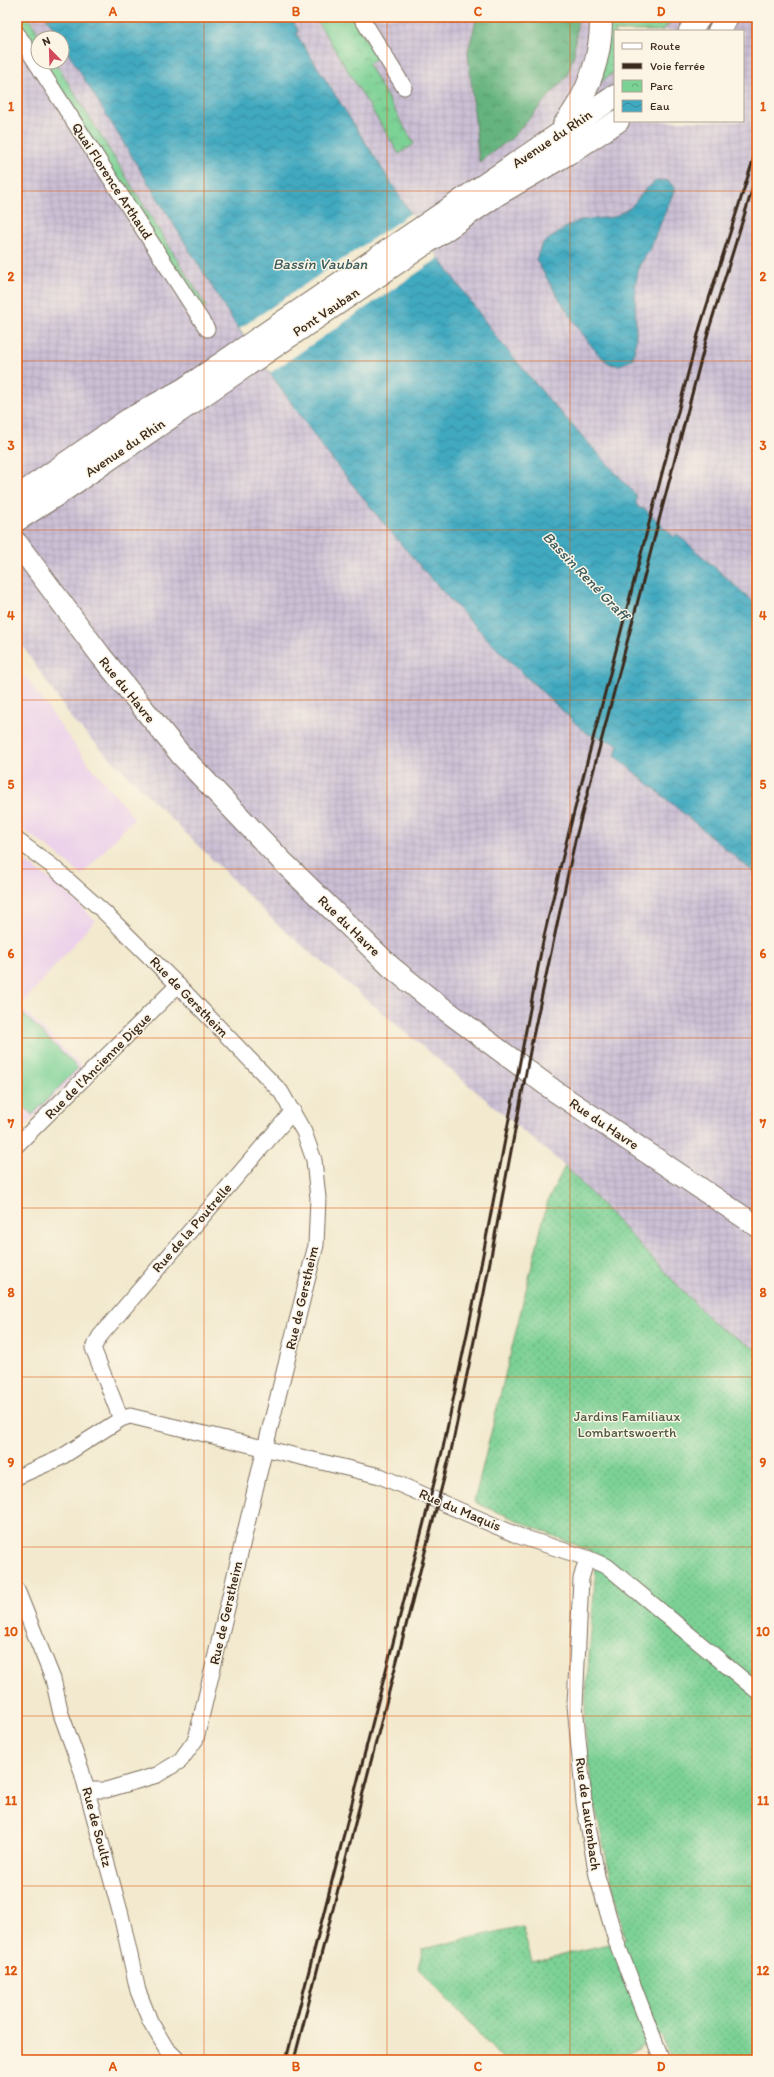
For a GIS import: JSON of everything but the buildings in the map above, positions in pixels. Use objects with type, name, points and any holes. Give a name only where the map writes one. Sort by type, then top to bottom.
[{"type":"main road","points":[[555,136],[572,114],[587,88],[598,51],[601,17]]},
{"type":"main road","points":[[691,30],[700,17]]},
{"type":"main road","points":[[720,30],[726,17]]},
{"type":"main road","name":"Avenue du Rhin","points":[[494,188],[555,136],[614,97]]},
{"type":"main road","name":"Avenue du Rhin","points":[[494,188],[574,150],[616,122]]},
{"type":"main road","name":"Pont Vauban","points":[[228,368],[494,188]]},
{"type":"main road","name":"Avenue du Rhin","points":[[17,497],[128,420],[184,389],[228,368]]},
{"type":"main road","name":"Avenue du Rhin","points":[[17,520],[58,494],[228,368]]},
{"type":"main road","name":"Rue du Havre","points":[[17,543],[101,656],[181,755],[281,860],[391,966],[428,997],[556,1092],[757,1226]]},
{"type":"street","points":[[361,17],[404,87]]},
{"type":"street","name":"Quai Florence Arthaud","points":[[17,33],[207,329]]},
{"type":"street","name":"Rue de Gerstheim","points":[[17,840],[74,884],[178,985],[281,1092],[304,1132],[314,1160],[318,1198],[316,1245],[265,1448],[196,1739],[180,1761],[157,1775],[106,1790],[94,1790],[88,1795]]},
{"type":"street","name":"Rue de l'Ancienne Digue","points":[[17,1145],[178,985]]},
{"type":"street","name":"Rue de la Poutrelle","points":[[121,1418],[93,1348],[100,1336],[293,1111]]},
{"type":"street","name":"Rue du Maquis","points":[[121,1418],[130,1416],[380,1476],[519,1536],[588,1558],[608,1567],[757,1691]]},
{"type":"street","points":[[17,1477],[60,1458],[121,1418]]},
{"type":"street","name":"Rue de Lautenbach","points":[[588,1558],[581,1579],[575,1705],[584,1802],[597,1876],[616,1941],[662,2060]]},
{"type":"street","name":"Rue de Soultz","points":[[17,1590],[53,1679],[61,1714],[81,1769],[121,1915],[138,1991],[150,2021],[166,2048],[178,2060]]},
{"type":"shaded area","points":[[17,17],[757,17],[757,1350],[715,1325],[565,1166],[279,926],[74,722],[17,638]]},
{"type":"shaded area","points":[[25,676],[83,757],[134,818],[82,875],[52,850],[17,826],[17,683]]},
{"type":"shaded area","points":[[17,855],[63,889],[95,920],[20,1006],[83,1068],[17,1134]]},
{"type":"green space","points":[[17,17],[28,17],[36,30],[30,30],[30,44],[17,23]]},
{"type":"green space","points":[[315,17],[352,17],[377,58],[368,64],[414,144],[399,154]]},
{"type":"green space","points":[[477,17],[578,17],[574,55],[567,76],[512,138],[479,162],[468,51]]},
{"type":"green space","points":[[605,17],[676,17],[663,30],[614,30],[614,72],[597,85]]},
{"type":"green space","points":[[46,70],[60,70],[206,306],[198,311]]},
{"type":"green space","points":[[17,1008],[78,1068],[32,1115],[17,1099]]},
{"type":"green space","name":"Jardins Familiaux Lombartswoerth","points":[[565,1166],[715,1325],[757,1350],[757,2060],[673,2060],[668,2053],[660,2034],[620,2060],[503,2060],[418,1968],[423,1949],[522,1926],[532,1962],[625,1940],[593,1798],[584,1721],[597,1554],[474,1502],[548,1200]]},
{"type":"water","points":[[46,17],[290,17],[298,30],[297,35],[439,258],[498,339],[551,402],[637,496],[636,503],[639,508],[645,509],[674,537],[677,534],[757,605],[757,875],[615,756],[618,744],[586,733],[502,654],[452,602],[392,534],[324,449],[235,324],[70,56],[70,30],[54,30]]},
{"type":"water","points":[[657,180],[669,181],[675,189],[649,251],[639,266],[635,288],[636,338],[633,358],[622,364],[614,365],[603,359],[593,348],[559,299],[536,259],[542,244],[571,224],[581,220],[614,217],[631,207],[645,190]]},
{"type":"pier","points":[[411,213],[439,258],[270,373],[239,329]]},
{"type":"railway","points":[[286,2060],[443,1448],[476,1291],[544,936],[567,839],[700,327],[757,148]]},
{"type":"railway","points":[[294,2060],[451,1451],[484,1293],[532,1041],[575,841],[709,329],[757,174]]},
{"type":"water label","name":"Bassin Vauban","points":[[320,264]]},
{"type":"water label","name":"Bassin René Graff","points":[[586,576]]}]
